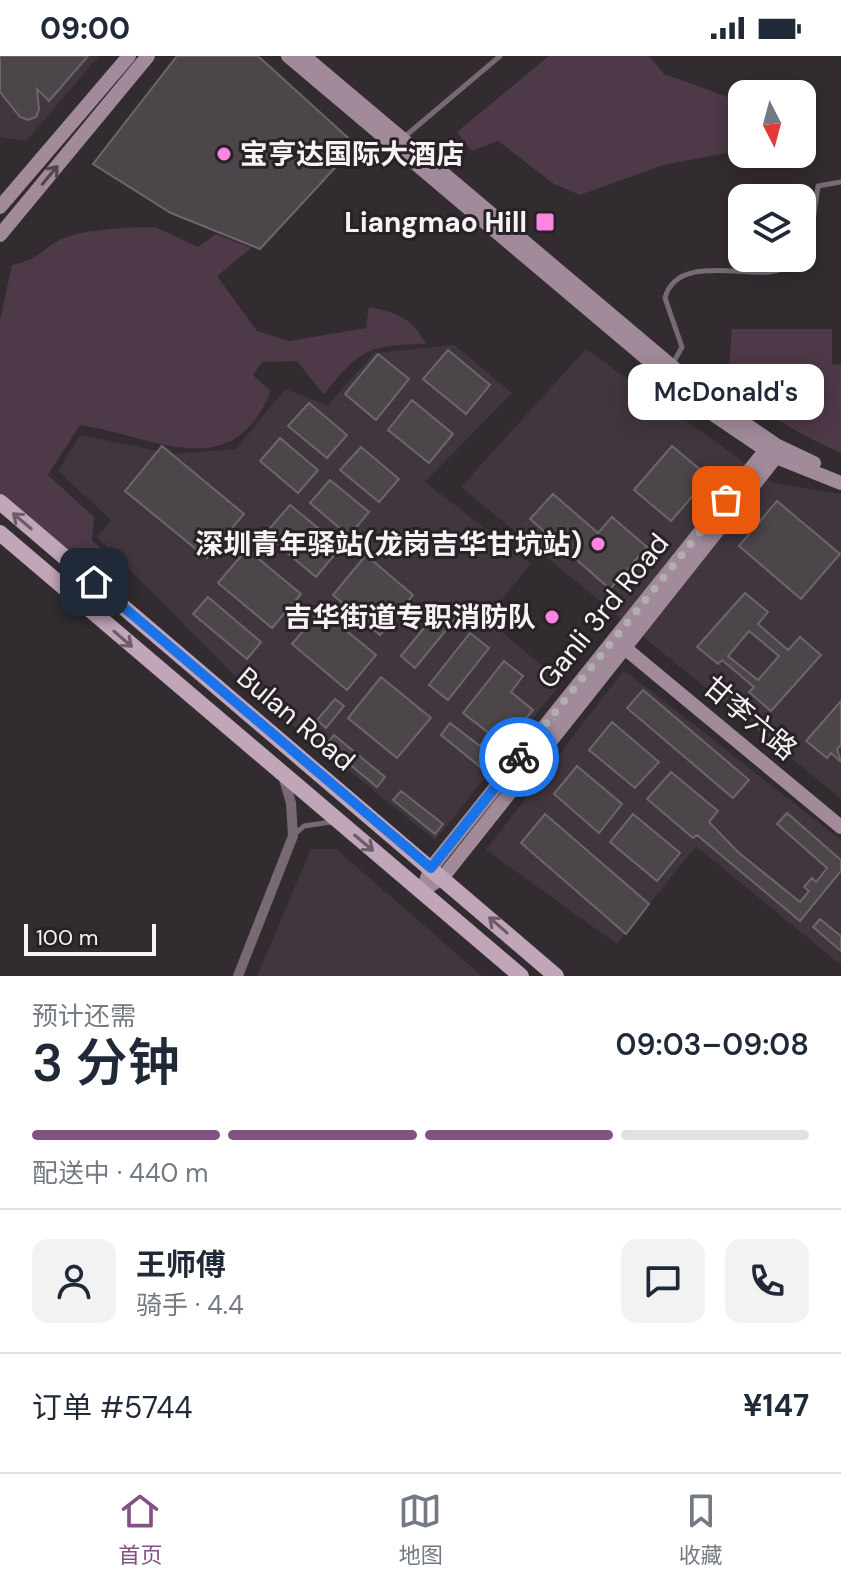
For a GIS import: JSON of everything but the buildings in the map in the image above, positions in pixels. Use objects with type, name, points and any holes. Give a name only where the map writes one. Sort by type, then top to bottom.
[{"type":"main road","points":[[0,207],[129,56]]},
{"type":"main road","points":[[0,235],[148,56]]},
{"type":"main road","points":[[288,56],[711,413],[772,451],[841,483]]},
{"type":"main road","points":[[304,56],[772,451],[841,473]]},
{"type":"main road","name":"Ganli 3rd Road","points":[[422,891],[772,451]]},
{"type":"main road","name":"Bulan Road","points":[[0,502],[556,976]]},
{"type":"main road","name":"Bulan Road","points":[[0,533],[521,976]]},
{"type":"main road","name":"甘李六路","points":[[626,649],[841,827]]},
{"type":"street","points":[[238,976],[293,836],[291,803],[283,776]]},
{"type":"lane","points":[[402,138],[500,56]]},
{"type":"lane","points":[[816,200],[818,186],[841,182]]},
{"type":"lane","points":[[672,366],[682,347],[665,298],[676,282],[707,271],[728,271]]},
{"type":"lane","points":[[293,836],[304,826],[317,821],[342,825]]},
{"type":"shaded area","points":[[0,56],[99,56],[26,141],[0,137]]},
{"type":"shaded area","points":[[549,56],[649,56],[664,74],[728,97],[728,153],[663,165],[580,195],[554,184],[498,141],[472,151],[457,132]]},
{"type":"shaded area","points":[[155,227],[198,247],[216,234],[251,248],[217,276],[257,331],[289,341],[366,328],[369,307],[403,318],[416,328],[426,344],[391,346],[367,353],[347,368],[324,395],[297,361],[262,362],[253,375],[271,391],[255,420],[235,438],[213,447],[189,448],[163,444],[80,425],[48,475],[94,517],[92,541],[112,556],[124,574],[116,595],[0,497],[0,320],[12,265],[32,259],[56,242],[77,234]]},
{"type":"shaded area","points":[[732,329],[832,329],[832,364],[841,365],[841,453],[781,422],[728,379]]},
{"type":"shaded area","points":[[454,345],[512,393],[425,482],[531,564],[486,619],[562,682],[435,840],[247,688],[97,537],[111,520],[58,471],[80,435],[173,454],[236,449],[285,389],[328,405],[374,353]]},
{"type":"shaded area","points":[[586,349],[773,483],[841,494],[841,799],[461,487]]},
{"type":"shaded area","points":[[624,670],[841,840],[841,965],[696,846],[617,944],[486,850]]},
{"type":"shaded area","points":[[311,849],[336,849],[482,976],[257,976]]},
{"type":"way so far","points":[[519,757],[726,500]]},
{"type":"place","name":"宝亨达国际大酒店","points":[[224,154]]},
{"type":"place","name":"Liangmao Hill","points":[[545,222]]},
{"type":"place","name":"McDonald's","points":[[726,500]]},
{"type":"place","name":"深圳青年驿站(龙岗吉华甘坑站)","points":[[598,544]]},
{"type":"place","name":"吉华街道专职消防队","points":[[552,617]]},
{"type":"route","points":[[94,582],[431,868],[519,757]]}]
